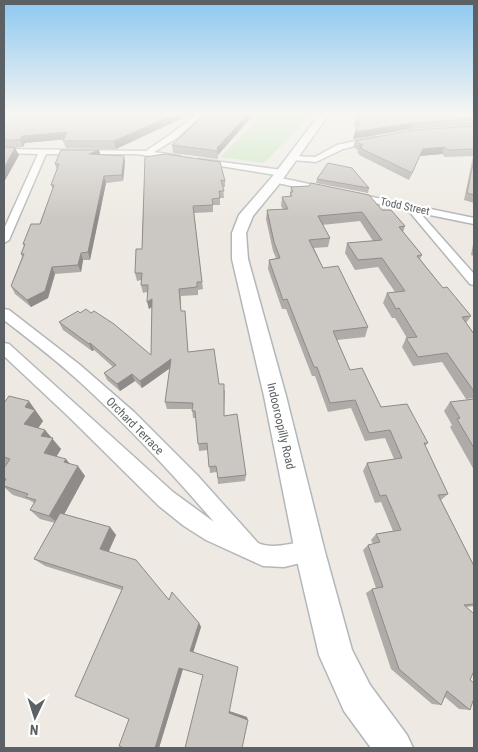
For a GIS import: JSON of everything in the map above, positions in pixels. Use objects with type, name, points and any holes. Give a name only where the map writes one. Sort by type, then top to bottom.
[{"type":"main road","name":"Indooroopilly Road","points":[[298,149],[279,176],[246,215],[239,233],[239,243],[246,283],[275,396],[310,552],[338,660],[357,698],[394,748]]},
{"type":"street","points":[[149,153],[153,149]]},
{"type":"street","points":[[292,158],[316,160],[336,149]]},
{"type":"street","name":"Todd Street","points":[[4,151],[149,153],[190,159],[279,176],[342,194],[474,221]]},
{"type":"street","points":[[4,240],[43,152]]},
{"type":"street","points":[[410,208],[474,281]]},
{"type":"street","name":"Orchard Terrace","points":[[4,313],[85,377],[118,407],[254,552]]},
{"type":"street","points":[[4,348],[75,412],[173,506],[214,533],[254,552],[275,558],[310,552]]},
{"type":"green space","points":[[228,149],[278,149],[264,163],[220,157]]},
{"type":"building","points":[[4,149],[14,149],[4,168]]},
{"type":"building","points":[[362,149],[423,149],[412,173]]},
{"type":"building","points":[[61,150],[99,150],[89,154],[124,156],[122,175],[104,176],[88,252],[81,253],[78,265],[52,267],[45,291],[27,300],[11,286],[24,254],[21,254],[25,244],[23,244],[31,224],[40,224],[54,185],[51,185],[59,164],[55,164]]},
{"type":"building","points":[[165,154],[220,162],[225,181],[221,180],[224,191],[219,191],[220,198],[212,199],[213,205],[193,206],[202,282],[197,282],[197,287],[179,289],[181,311],[185,311],[188,352],[214,349],[219,384],[224,384],[224,416],[237,414],[246,475],[218,478],[216,466],[209,467],[207,443],[198,444],[195,411],[192,411],[193,403],[165,402],[171,359],[140,381],[132,374],[117,384],[104,373],[116,365],[90,343],[59,322],[78,311],[80,313],[86,309],[91,313],[94,311],[114,324],[151,355],[152,299],[147,302],[148,285],[141,285],[142,273],[135,273],[136,249],[142,249],[145,157]]},
{"type":"building","points":[[474,159],[474,195],[467,193]]},
{"type":"building","points":[[328,163],[352,168],[369,188],[317,179]]},
{"type":"building","points":[[311,183],[369,195],[382,210],[391,210],[405,226],[399,227],[422,255],[417,256],[443,288],[447,287],[471,316],[462,317],[474,334],[474,390],[447,353],[418,357],[406,338],[417,337],[399,308],[396,309],[387,293],[405,291],[382,258],[358,260],[347,243],[382,240],[362,212],[318,216],[330,238],[309,240],[323,268],[338,266],[368,327],[333,331],[350,370],[362,368],[381,407],[407,404],[428,443],[424,443],[448,494],[438,495],[474,566],[474,604],[464,605],[474,614],[474,671],[470,680],[474,683],[474,698],[470,710],[447,691],[441,705],[399,669],[372,589],[383,587],[368,545],[380,542],[376,534],[401,530],[386,495],[380,496],[367,463],[402,458],[390,430],[369,433],[355,400],[330,403],[317,367],[314,367],[287,299],[283,300],[269,260],[280,258],[274,242],[267,210],[288,209],[282,197],[292,196],[290,193],[293,192],[291,187],[309,186]]},
{"type":"building","points":[[9,396],[29,401],[25,407],[35,410],[24,424],[45,430],[41,436],[53,438],[44,453],[66,459],[64,462],[78,466],[49,516],[30,510],[36,500],[26,497],[28,494],[4,486],[6,479],[4,478],[4,468],[10,459],[4,457],[4,403]]},
{"type":"building","points":[[474,399],[474,448],[457,419],[460,418],[450,402]]},
{"type":"building","points":[[60,513],[110,527],[100,549],[136,560],[169,600],[172,592],[199,623],[190,651],[238,667],[229,713],[248,720],[242,748],[185,748],[203,675],[179,668],[155,748],[124,748],[119,746],[129,719],[75,696],[123,587],[34,559]]}]
